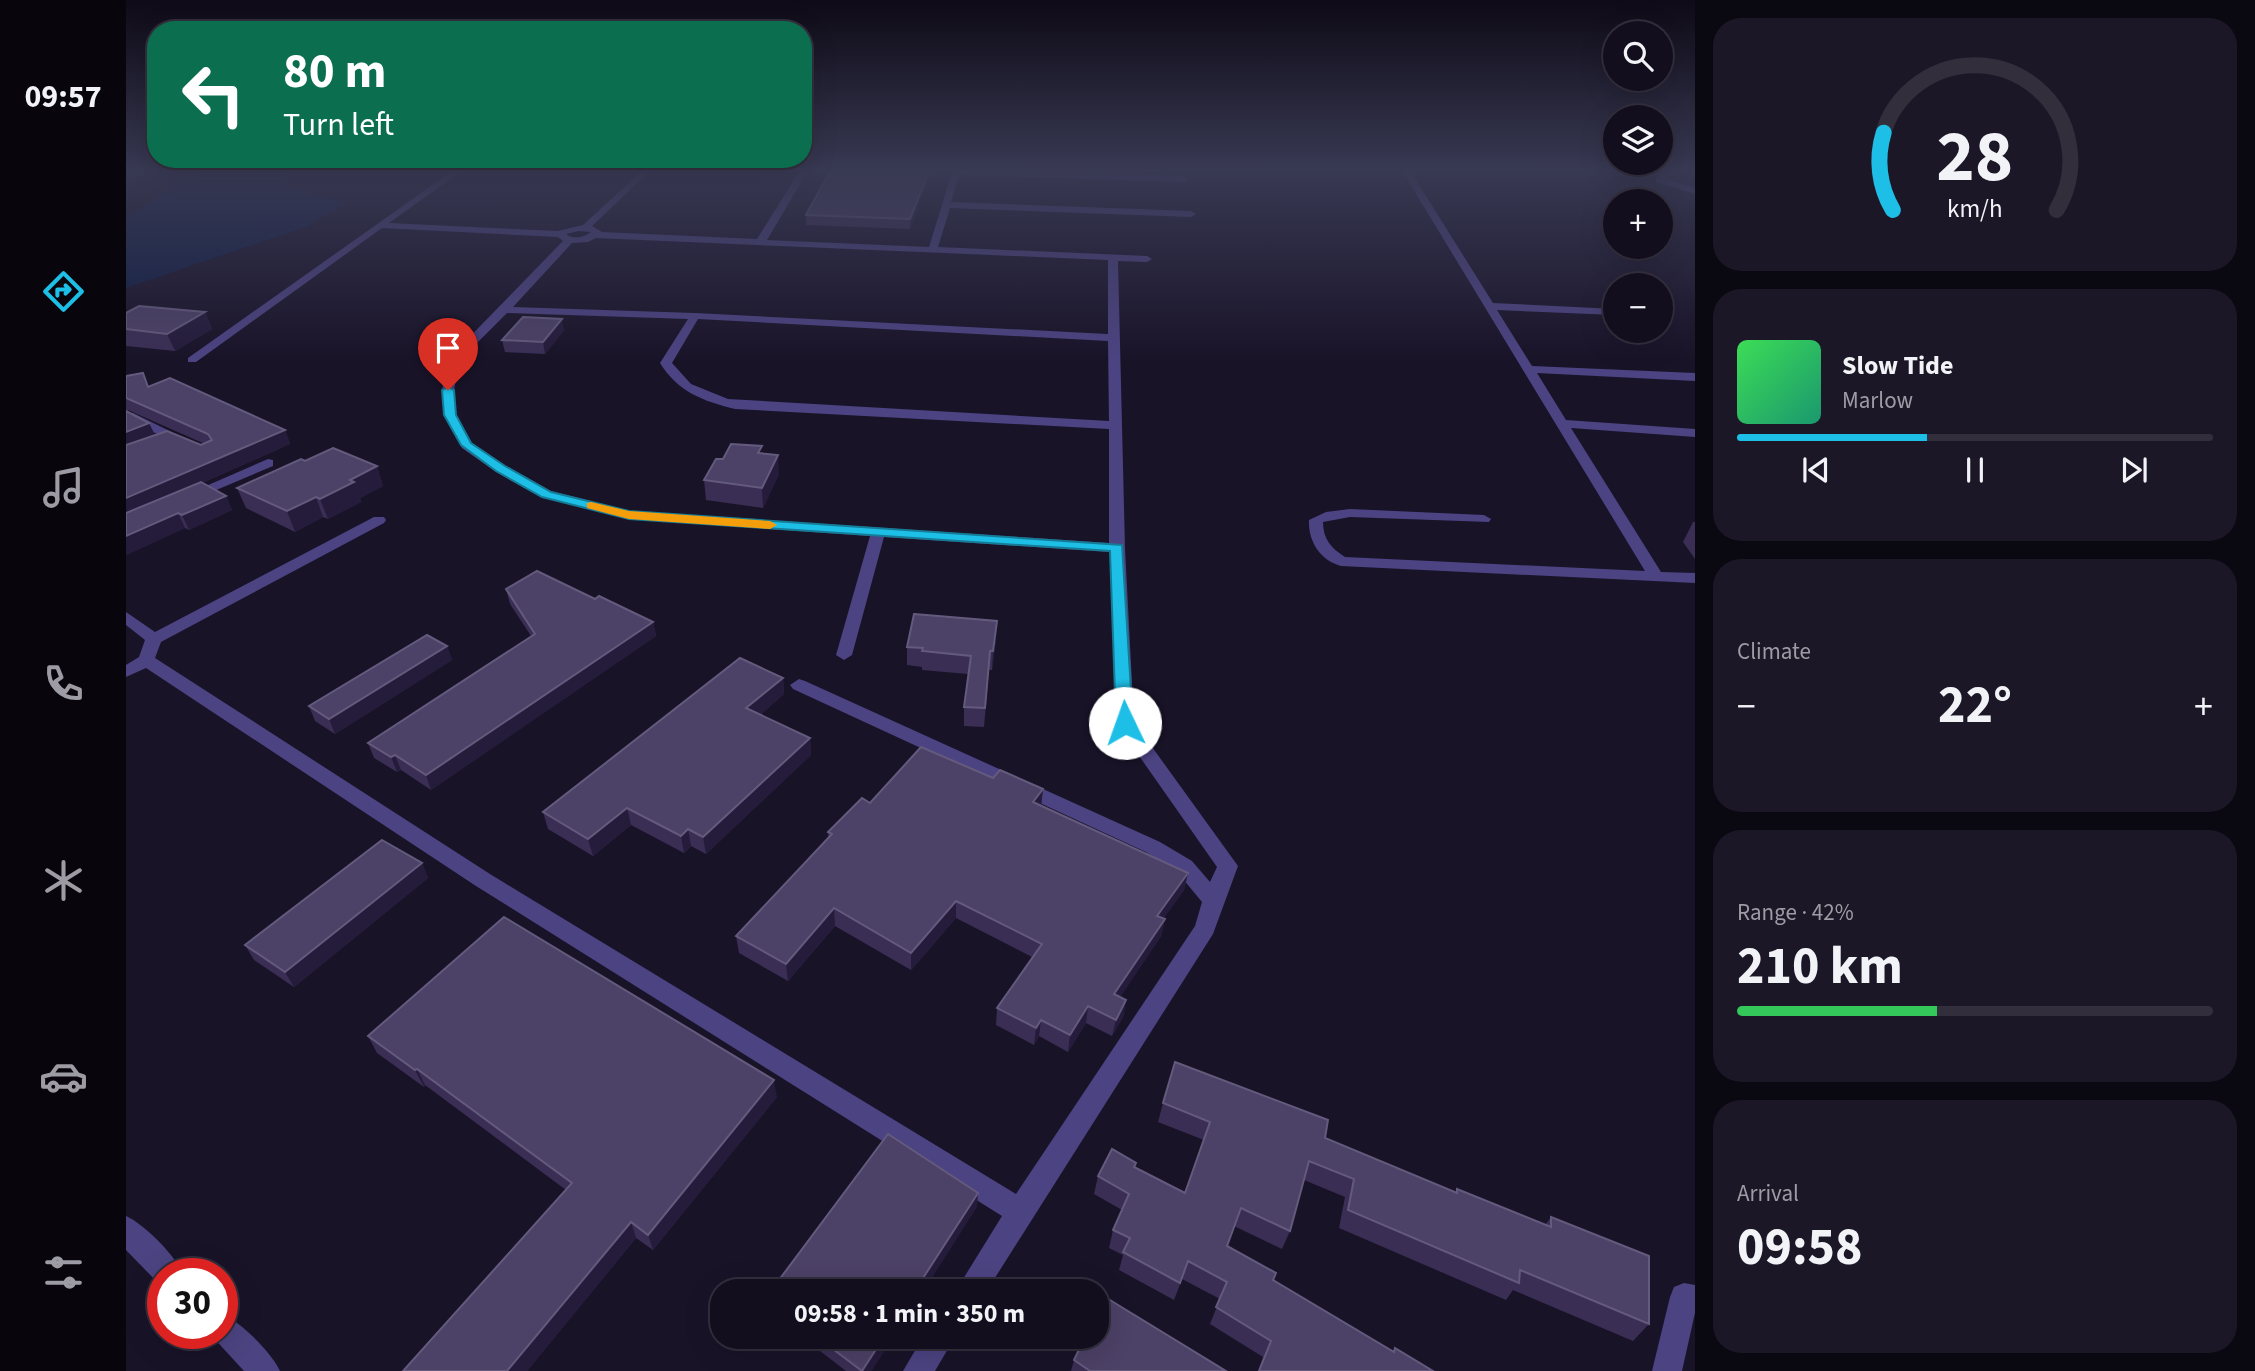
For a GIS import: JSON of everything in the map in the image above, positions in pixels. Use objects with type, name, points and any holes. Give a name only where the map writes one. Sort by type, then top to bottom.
[{"type":"street","points":[[192,360],[369,233]]},
{"type":"street","points":[[503,233],[582,240],[597,235],[1147,259]]},
{"type":"street","points":[[568,233],[504,310],[454,359],[448,390],[450,415],[467,445],[501,469],[546,494],[629,515],[1117,548]]},
{"type":"street","points":[[761,241],[766,233]]},
{"type":"street","points":[[933,248],[938,233]]},
{"type":"street","points":[[1445,233],[1655,575]]},
{"type":"street","points":[[977,1279],[1205,928],[1228,866],[1125,723],[1117,548],[1113,259]]},
{"type":"street","points":[[1490,306],[1603,311]]},
{"type":"street","points":[[504,310],[695,316],[1113,338]]},
{"type":"street","points":[[695,316],[666,363],[675,378],[688,389],[711,400],[735,405],[1114,425]]},
{"type":"street","points":[[1528,369],[1695,377]]},
{"type":"street","points":[[129,416],[196,447]]},
{"type":"street","points":[[1562,424],[1695,433]]},
{"type":"street","points":[[149,446],[173,437]]},
{"type":"street","points":[[173,504],[268,463]]},
{"type":"street","points":[[1484,519],[1350,513],[1316,520],[1315,534],[1324,551],[1341,561],[1567,574],[1695,578]]},
{"type":"street","points":[[142,657],[379,520]]},
{"type":"street","points":[[844,654],[878,532]]},
{"type":"street","points":[[126,617],[142,657],[483,880],[1020,1212]]},
{"type":"street","points":[[799,685],[1153,847],[1185,867],[1213,901]]},
{"type":"street","points":[[126,1230],[153,1258]]},
{"type":"street","points":[[1667,1371],[1684,1297],[1695,1299]]},
{"type":"street","points":[[238,1344],[265,1371]]},
{"type":"street","points":[[918,1371],[932,1349]]},
{"type":"water","points":[[126,233],[288,233],[126,288]]},
{"type":"building","points":[[139,306],[205,312],[167,334],[126,329],[126,313]]},
{"type":"building","points":[[523,317],[562,319],[543,342],[502,340]]},
{"type":"building","points":[[143,373],[148,387],[170,378],[285,430],[126,498],[126,445],[167,431],[201,445],[212,440],[208,434],[126,398],[126,376]]},
{"type":"building","points":[[126,411],[149,423],[126,432]]},
{"type":"building","points":[[731,444],[762,446],[758,453],[778,455],[762,488],[704,480],[716,459],[723,459]]},
{"type":"building","points":[[333,448],[377,466],[350,480],[354,482],[320,499],[316,497],[287,511],[237,488],[301,459],[305,461]]},
{"type":"building","points":[[201,482],[226,496],[126,536],[126,513]]},
{"type":"building","points":[[537,571],[595,599],[599,596],[653,622],[426,775],[395,755],[391,757],[368,743],[535,634],[506,589]]},
{"type":"building","points":[[914,614],[997,621],[993,651],[990,651],[985,708],[964,707],[971,656],[907,647]]},
{"type":"building","points":[[427,635],[447,646],[329,719],[309,706]]},
{"type":"building","points":[[740,658],[783,678],[746,708],[810,738],[703,837],[688,829],[681,836],[627,808],[588,839],[543,812]]},
{"type":"building","points":[[921,747],[993,778],[1000,770],[1043,789],[1033,802],[1188,873],[1157,916],[1165,919],[1114,994],[1126,1000],[1116,1020],[1088,1006],[1070,1035],[1041,1020],[1036,1028],[997,1008],[1042,944],[956,901],[911,953],[834,908],[786,964],[736,936],[832,834],[828,832],[862,798],[870,803]]},
{"type":"building","points":[[382,840],[422,863],[285,972],[245,945]]},
{"type":"building","points":[[504,917],[774,1080],[648,1235],[631,1222],[507,1371],[403,1371],[572,1183],[368,1036]]},
{"type":"building","points":[[1175,1062],[1328,1120],[1325,1138],[1457,1193],[1457,1189],[1551,1227],[1551,1217],[1649,1256],[1649,1324],[1520,1270],[1519,1283],[1348,1210],[1354,1179],[1309,1161],[1290,1231],[1241,1208],[1227,1246],[1276,1273],[1273,1280],[1394,1352],[1395,1348],[1433,1371],[1259,1371],[1271,1341],[1216,1307],[1227,1282],[1188,1261],[1180,1283],[1123,1252],[1130,1238],[1113,1230],[1129,1194],[1098,1176],[1112,1149],[1136,1163],[1134,1167],[1185,1193],[1210,1122],[1163,1103]]},
{"type":"building","points":[[888,1134],[978,1193],[922,1279],[780,1279]]},
{"type":"building","points":[[1109,1299],[1226,1371],[1090,1371],[1074,1360],[1079,1349],[1109,1349]]},
{"type":"building","points":[[833,1349],[876,1349],[862,1371]]},
{"type":"slow traffic","points":[[591,506],[629,515],[770,525]]},
{"type":"route","points":[[448,390],[450,415],[467,445],[501,469],[546,494],[629,515],[1117,548],[1125,723]]}]
